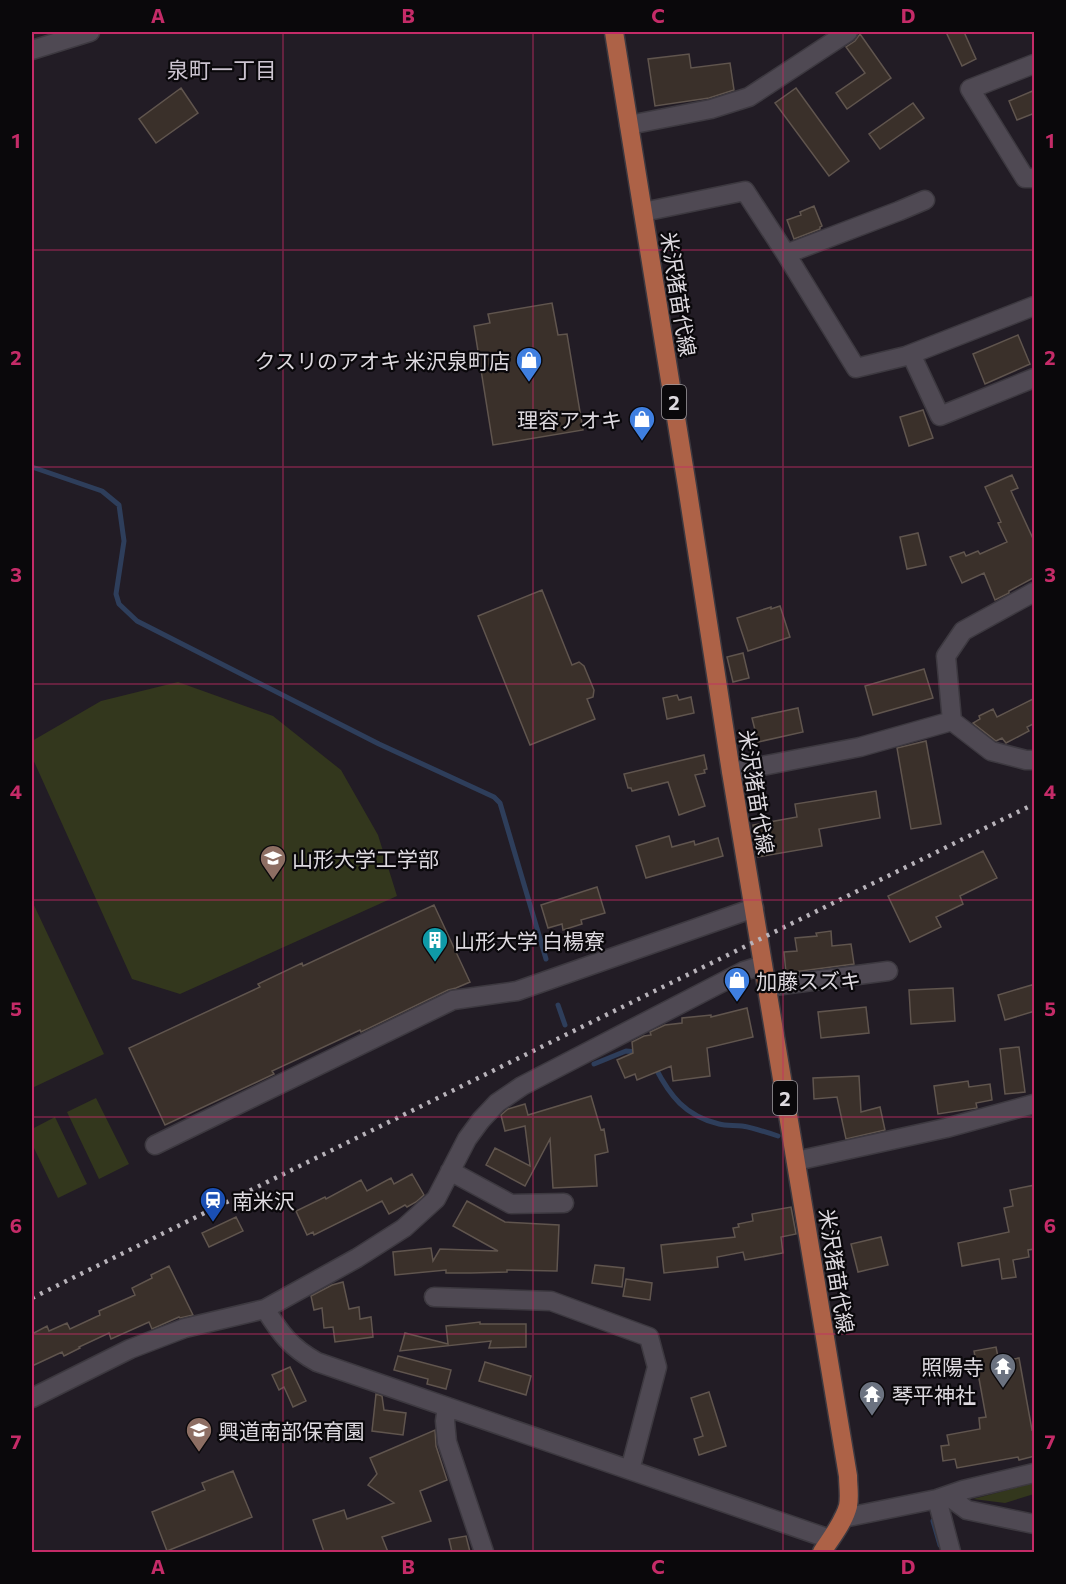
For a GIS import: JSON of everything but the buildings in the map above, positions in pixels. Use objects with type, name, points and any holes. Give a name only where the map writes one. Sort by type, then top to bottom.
[{"type":"main road","name":"米沢猪苗代線","points":[[614,32],[731,772],[848,1476],[848,1501],[843,1518],[826,1546]]},
{"type":"street","points":[[32,50],[90,32]]},
{"type":"street","points":[[629,125],[711,109],[749,97],[848,32]]},
{"type":"street","points":[[1035,64],[970,89],[1025,178],[1035,178]]},
{"type":"street","points":[[643,212],[745,191],[856,368],[911,354],[1035,306]]},
{"type":"street","points":[[786,254],[925,200]]},
{"type":"street","points":[[911,354],[940,416],[1035,378]]},
{"type":"street","points":[[1035,592],[963,631],[946,656],[952,721],[991,751],[1026,760],[1035,760]]},
{"type":"street","points":[[731,772],[860,747],[952,721]]},
{"type":"street","points":[[155,1145],[453,1000],[517,991],[754,908]]},
{"type":"street","points":[[32,1398],[130,1349],[185,1328],[265,1309],[357,1258],[404,1228],[436,1199],[467,1139],[497,1103],[522,1086],[735,976],[763,964]]},
{"type":"street","points":[[767,987],[888,971]]},
{"type":"street","points":[[796,1161],[946,1128],[1035,1104]]},
{"type":"street","points":[[450,1172],[511,1204],[564,1203]]},
{"type":"street","points":[[434,1297],[551,1301],[650,1337],[657,1367],[630,1470]]},
{"type":"street","points":[[265,1309],[283,1336],[301,1353],[317,1362],[630,1470],[826,1546]]},
{"type":"street","points":[[447,1407],[447,1442],[484,1552]]},
{"type":"street","points":[[843,1518],[943,1498],[963,1490],[1035,1473]]},
{"type":"street","points":[[943,1498],[967,1510],[1035,1524]]},
{"type":"street","points":[[943,1498],[951,1552]]},
{"type":"green space","points":[[178,682],[273,716],[341,770],[378,835],[397,896],[180,994],[132,979],[32,757],[32,741],[101,701]]},
{"type":"green space","points":[[32,901],[104,1054],[32,1088]]},
{"type":"green space","points":[[96,1098],[129,1164],[99,1179],[67,1112]]},
{"type":"green space","points":[[55,1117],[87,1184],[58,1198],[32,1144],[32,1129]]},
{"type":"green space","points":[[1034,1483],[1034,1494],[1005,1503],[973,1499]]},
{"type":"waterway","points":[[32,467],[102,491],[119,505],[124,541],[116,594],[119,604],[137,621],[379,744],[494,797],[500,803],[546,959]]},
{"type":"waterway","points":[[558,1005],[565,1025]]},
{"type":"waterway","points":[[594,1064],[626,1051],[638,1052]]},
{"type":"waterway","points":[[655,1067],[673,1096],[697,1116],[719,1124],[746,1127],[778,1136]]},
{"type":"waterway","points":[[933,1521],[940,1545]]},
{"type":"railway","points":[[32,1298],[1034,804]]},
{"type":"place","name":"クスリのアオキ 米沢泉町店","points":[[529,383]]},
{"type":"place","name":"理容アオキ","points":[[642,442]]},
{"type":"place","name":"山形大学工学部","points":[[273,881]]},
{"type":"place","name":"山形大学 白楊寮","points":[[435,963]]},
{"type":"place","name":"加藤スズキ","points":[[737,1003]]},
{"type":"place","name":"南米沢","points":[[213,1223]]},
{"type":"place","name":"照陽寺","points":[[1003,1389]]},
{"type":"place","name":"琴平神社","points":[[872,1417]]},
{"type":"place","name":"興道南部保育園","points":[[199,1453]]},
{"type":"district","name":"泉町一丁目","points":[[222,69]]}]
